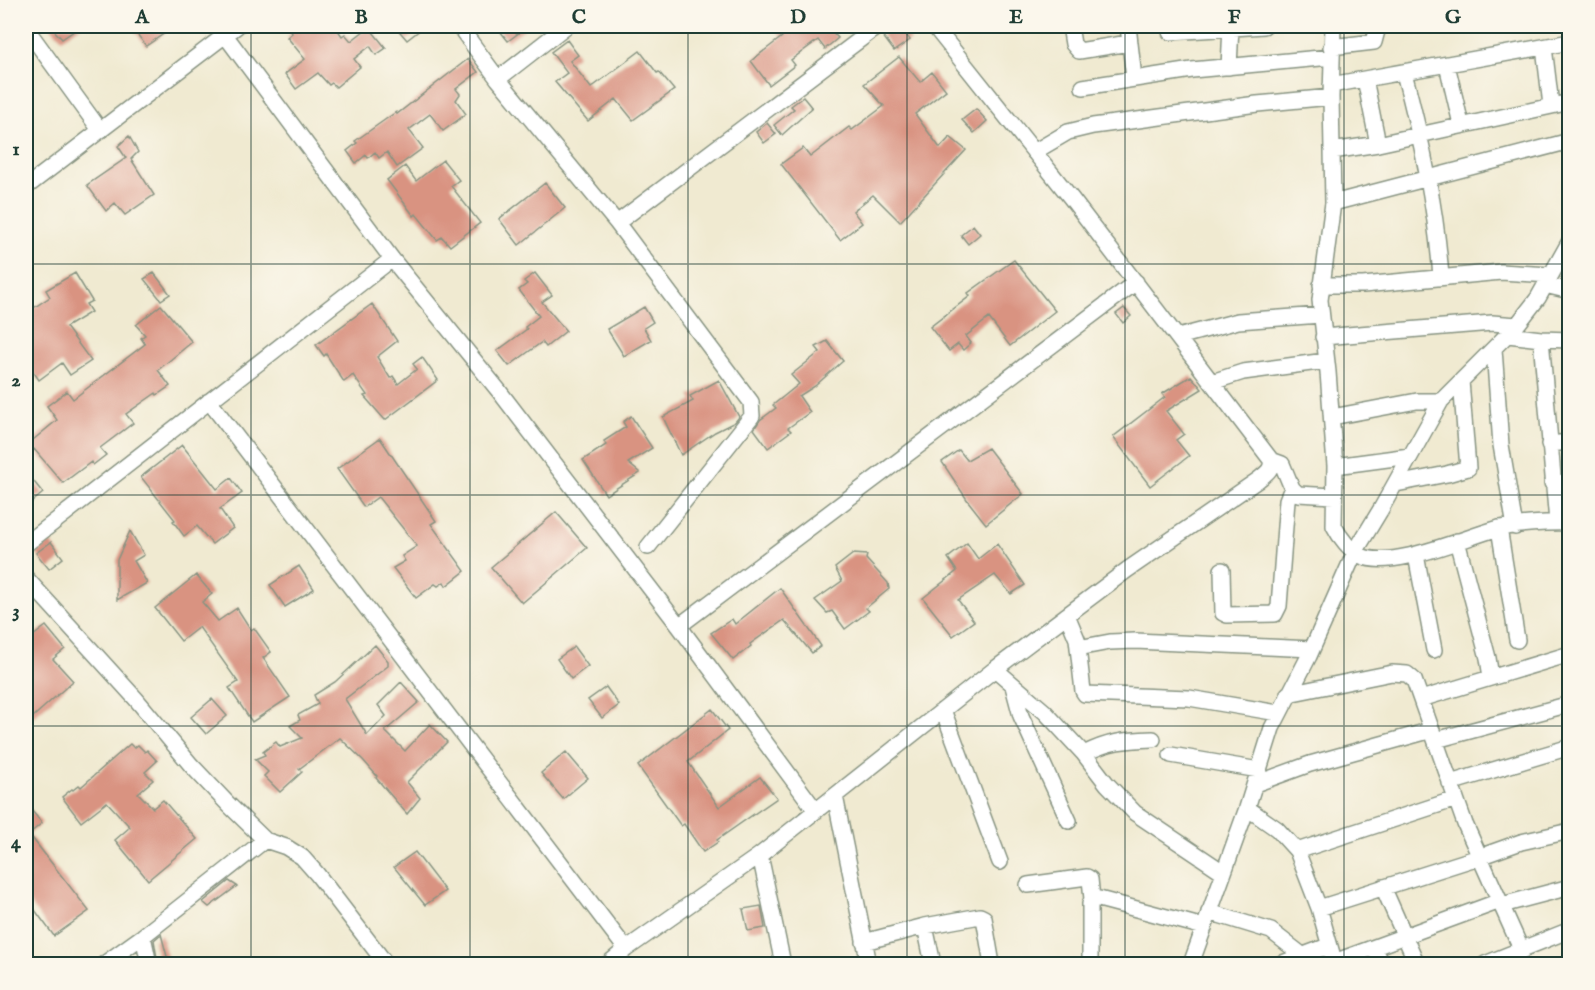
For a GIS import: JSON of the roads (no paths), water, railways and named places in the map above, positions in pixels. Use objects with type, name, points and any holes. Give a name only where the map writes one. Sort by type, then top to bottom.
[{"type":"street","points":[[459,26],[498,79],[617,223],[751,402],[752,416],[648,547]]},
{"type":"street","points":[[498,79],[566,26]]},
{"type":"street","points":[[617,223],[878,26]]},
{"type":"street","points":[[209,401],[618,959],[760,855],[995,669],[1127,570],[1258,480],[1269,471],[1272,465],[1271,460],[1178,337],[938,26]]},
{"type":"street","points":[[1070,26],[1073,44],[1079,51],[1129,43]]},
{"type":"street","points":[[1128,26],[1134,78]]},
{"type":"street","points":[[1170,32],[1264,26]]},
{"type":"street","points":[[1333,26],[1331,52],[1333,203],[1328,252],[1321,285],[1321,315],[1332,417],[1335,466],[1334,526],[1355,552],[1362,557],[1390,559],[1416,555],[1499,528],[1563,523],[1552,483],[1540,339]]},
{"type":"street","points":[[1083,87],[1331,52],[1374,42],[1378,27],[1383,26]]},
{"type":"street","points":[[1229,67],[1231,27]]},
{"type":"street","points":[[26,28],[100,130]]},
{"type":"street","points":[[26,187],[231,30],[392,259],[499,391],[679,626],[816,811]]},
{"type":"street","points":[[1034,152],[1068,132],[1093,126],[1257,104],[1331,91],[1365,79],[1569,42]]},
{"type":"street","points":[[1544,47],[1551,105]]},
{"type":"street","points":[[1447,65],[1461,124]]},
{"type":"street","points":[[1404,73],[1420,134],[1438,230],[1441,277]]},
{"type":"street","points":[[1365,79],[1378,144]]},
{"type":"street","points":[[1332,151],[1378,144],[1569,102]]},
{"type":"street","points":[[1333,203],[1569,141]]},
{"type":"street","points":[[1191,964],[1278,713],[1311,649],[1355,552],[1441,401],[1513,330],[1548,280],[1569,241]]},
{"type":"street","points":[[26,544],[392,259]]},
{"type":"street","points":[[1321,285],[1363,285],[1501,273],[1548,280],[1569,291]]},
{"type":"street","points":[[679,626],[1136,282]]},
{"type":"street","points":[[1178,337],[1238,321],[1321,315]]},
{"type":"street","points":[[1323,337],[1492,323],[1540,339],[1569,340]]},
{"type":"street","points":[[1494,349],[1501,445],[1515,527]]},
{"type":"street","points":[[1212,382],[1243,372],[1326,361]]},
{"type":"street","points":[[1395,484],[1468,468],[1461,381]]},
{"type":"street","points":[[1332,417],[1417,401],[1441,401]]},
{"type":"street","points":[[1550,444],[1569,442]]},
{"type":"street","points":[[1335,466],[1410,456]]},
{"type":"street","points":[[1271,460],[1282,464],[1292,488],[1298,494],[1334,496]]},
{"type":"street","points":[[1552,483],[1569,482]]},
{"type":"street","points":[[1222,570],[1223,612],[1227,615],[1275,614],[1279,606],[1287,501],[1292,488]]},
{"type":"street","points":[[1499,528],[1517,640]]},
{"type":"street","points":[[1457,541],[1491,677]]},
{"type":"street","points":[[1416,555],[1434,650]]},
{"type":"street","points":[[26,578],[136,699],[191,765],[265,840],[286,847],[302,857],[386,964]]},
{"type":"street","points":[[1067,615],[1075,632],[1085,694],[1189,698],[1278,713]]},
{"type":"street","points":[[1078,648],[1110,642],[1135,641],[1311,649]]},
{"type":"street","points":[[1421,699],[1569,654]]},
{"type":"street","points":[[995,669],[1045,712],[1084,754],[1107,784],[1136,813],[1223,872]]},
{"type":"street","points":[[1288,694],[1392,672],[1407,674],[1414,680],[1479,857],[1522,951]]},
{"type":"street","points":[[1013,686],[1021,716],[1069,821]]},
{"type":"street","points":[[1171,755],[1257,777],[1569,704]]},
{"type":"street","points":[[943,710],[1000,862]]},
{"type":"street","points":[[1084,754],[1102,744],[1120,740],[1153,739]]},
{"type":"street","points":[[1450,783],[1569,747]]},
{"type":"street","points":[[835,796],[869,964]]},
{"type":"street","points":[[1297,851],[1456,799]]},
{"type":"street","points":[[1246,808],[1277,829],[1297,851],[1319,908],[1334,964],[1501,903],[1569,887]]},
{"type":"street","points":[[1319,908],[1521,842],[1569,831]]},
{"type":"street","points":[[104,964],[265,840]]},
{"type":"street","points":[[760,855],[783,964]]},
{"type":"street","points":[[1028,885],[1087,877],[1090,879],[1092,884],[1090,964]]},
{"type":"street","points":[[1383,888],[1417,964]]},
{"type":"street","points":[[1092,899],[1271,931],[1302,955]]},
{"type":"street","points":[[864,942],[975,916],[984,918],[992,964]]},
{"type":"street","points":[[925,926],[933,964]]},
{"type":"street","points":[[1485,964],[1522,951],[1569,930]]},
{"type":"street","points":[[143,936],[149,964]]},
{"type":"street","points":[[1280,964],[1328,945]]},
{"type":"street","points":[[1374,949],[1383,964]]}]
